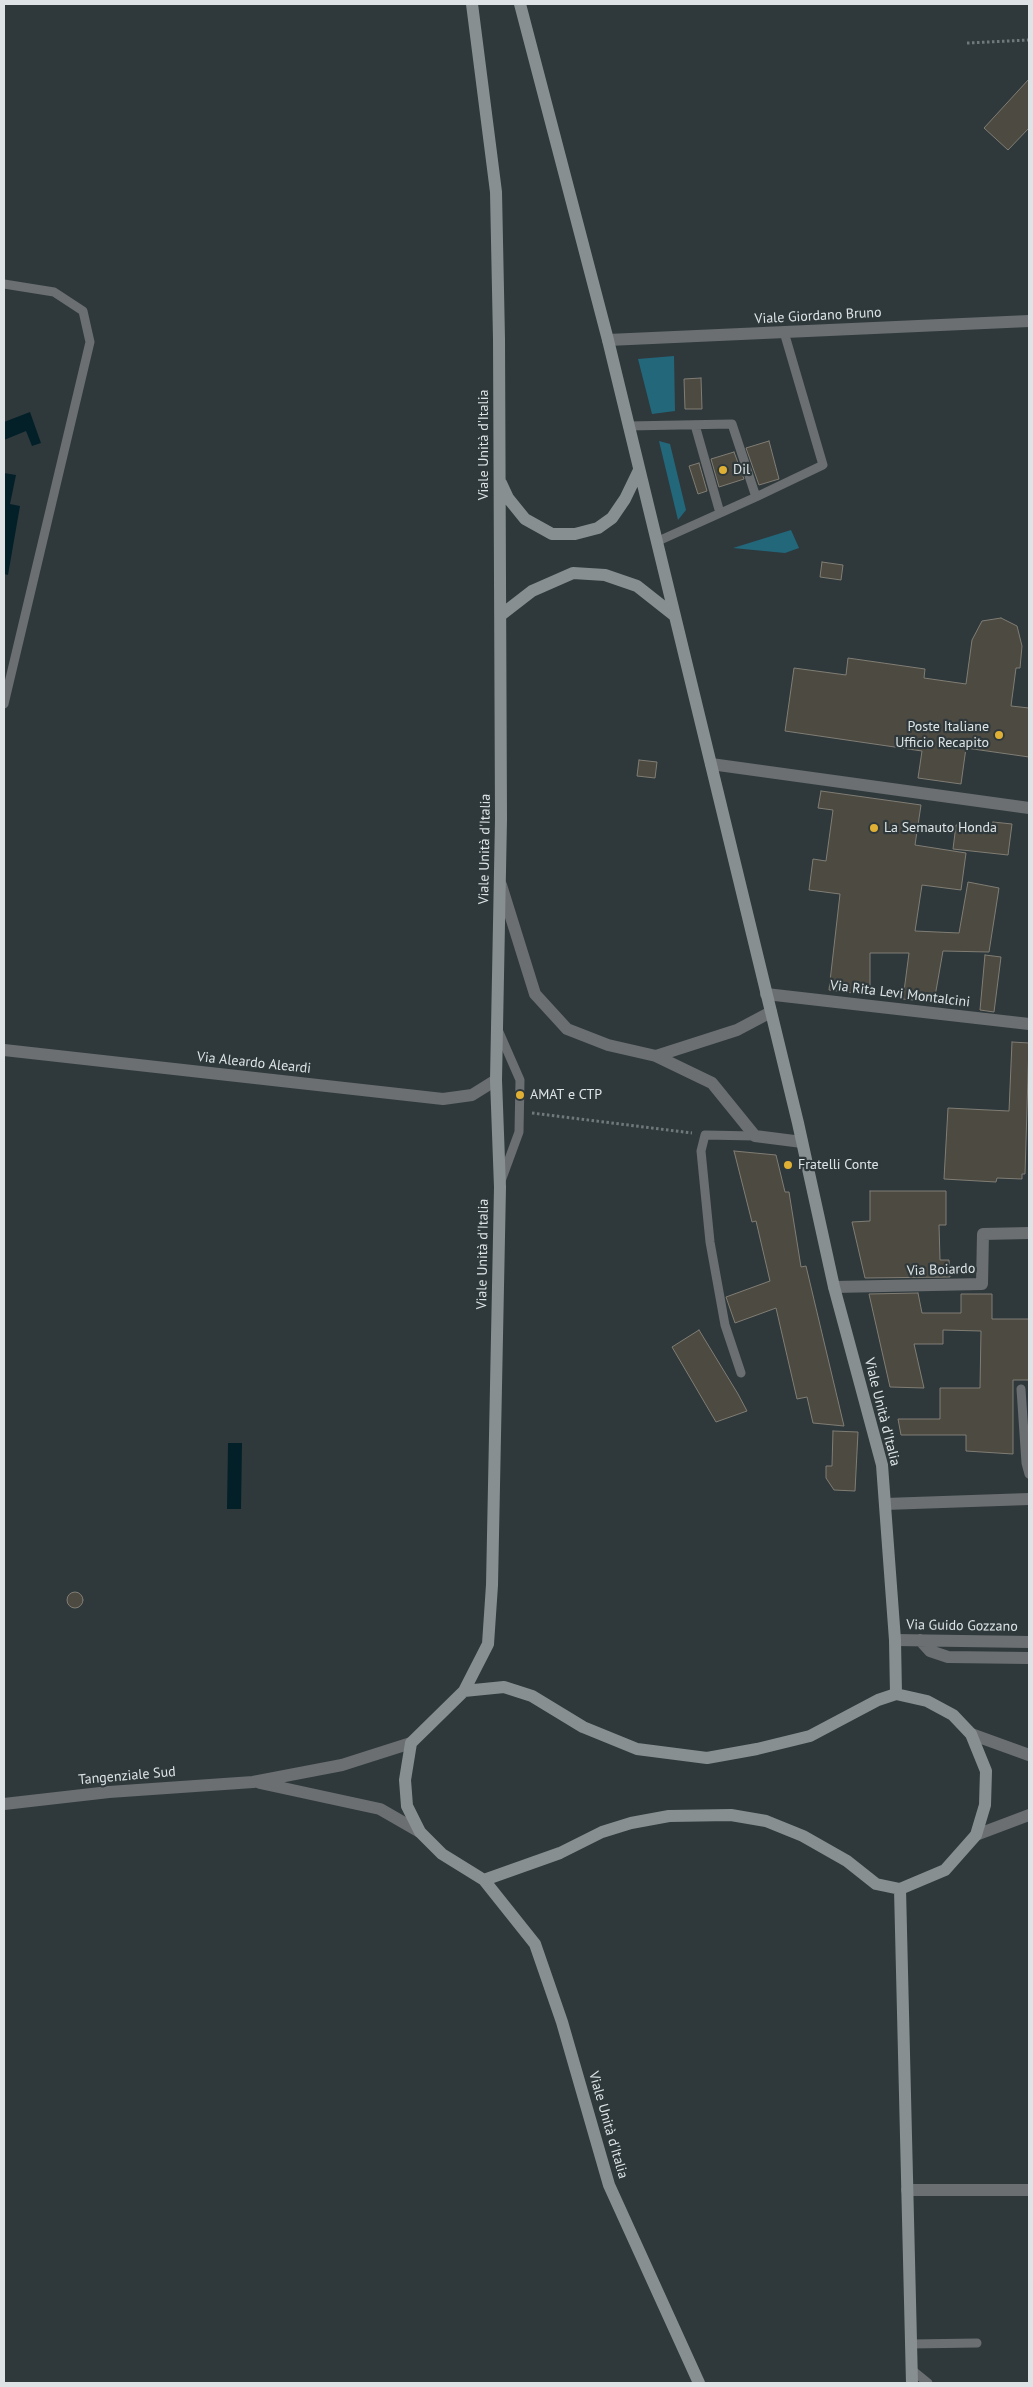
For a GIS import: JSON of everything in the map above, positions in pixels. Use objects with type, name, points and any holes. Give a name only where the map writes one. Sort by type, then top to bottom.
[{"type":"main road","name":"Viale Unità d'Italia","points":[[472,4],[496,192],[501,615],[500,881],[496,1080],[500,1187],[492,1585],[488,1644],[464,1691],[411,1743],[404,1780],[407,1806],[420,1832],[442,1854],[484,1880],[535,1944],[564,2031],[609,2185],[699,2383]]},
{"type":"main road","name":"Viale Unità d'Italia","points":[[520,4],[608,340],[771,1012],[834,1287],[882,1465],[895,1640],[896,1694]]},
{"type":"main road","points":[[498,476],[508,498],[525,519],[552,534],[575,534],[598,528],[612,518],[625,499],[639,470]]},
{"type":"main road","points":[[501,615],[532,591],[573,573],[605,575],[637,586],[675,616]]},
{"type":"main road","points":[[464,1691],[504,1687],[532,1696],[583,1727],[637,1749],[707,1758],[757,1749],[810,1736],[878,1700],[896,1694],[927,1701],[952,1715],[971,1734],[986,1771],[985,1805],[976,1835],[945,1870],[900,1889],[876,1884],[847,1861],[803,1836],[766,1822],[731,1815],[668,1816],[631,1823],[602,1832],[560,1853],[484,1880]]},
{"type":"main road","points":[[900,1889],[912,2377]]},
{"type":"street","name":"Viale Giordano Bruno","points":[[608,340],[1029,321]]},
{"type":"street","points":[[711,764],[1029,808]]},
{"type":"street","points":[[500,881],[535,994],[567,1028],[608,1045],[656,1056],[712,1083],[755,1136],[802,1142]]},
{"type":"street","name":"Via Rita Levi Montalcini","points":[[766,994],[1029,1024]]},
{"type":"street","points":[[656,1056],[737,1030],[771,1012]]},
{"type":"street","name":"Via Aleardo Aleardi","points":[[4,1050],[443,1099],[472,1095],[496,1080]]},
{"type":"street","name":"Via Boiardo","points":[[834,1287],[982,1284],[983,1234],[1029,1232]]},
{"type":"street","points":[[885,1504],[1029,1499]]},
{"type":"street","name":"Via Guido Gozzano","points":[[895,1640],[1029,1642]]},
{"type":"street","points":[[920,1640],[930,1651],[948,1657],[1029,1658]]},
{"type":"street","points":[[971,1734],[1029,1755]]},
{"type":"street","name":"Tangenziale Sud","points":[[4,1804],[109,1792],[252,1782],[342,1765],[411,1743]]},
{"type":"street","name":"Tangenziale Sud","points":[[252,1782],[324,1795],[380,1809],[420,1832]]},
{"type":"street","points":[[976,1835],[1029,1815]]},
{"type":"street","points":[[907,2190],[1029,2190]]},
{"type":"lane","points":[[4,284],[54,292],[83,310],[90,342],[4,704]]},
{"type":"lane","points":[[656,542],[823,466],[784,332]]},
{"type":"lane","points":[[628,426],[732,424],[756,497]]},
{"type":"lane","points":[[695,425],[720,513]]},
{"type":"lane","points":[[497,1027],[520,1080],[519,1132],[500,1187]]},
{"type":"lane","points":[[741,1373],[725,1325],[710,1242],[701,1151],[705,1135],[755,1136]]},
{"type":"lane","points":[[1022,1390],[1026,1463],[1029,1474]]},
{"type":"lane","points":[[911,2344],[977,2343]]},
{"type":"lane","points":[[912,2377],[928,2383]]},
{"type":"path","points":[[967,43],[1029,40]]},
{"type":"path","points":[[520,1111],[705,1135]]},
{"type":"shaded area","points":[[674,356],[675,411],[652,414],[638,359]]},
{"type":"shaded area","points":[[30,412],[41,443],[32,446],[26,431],[4,440],[4,422]]},
{"type":"shaded area","points":[[659,441],[670,444],[686,510],[678,520]]},
{"type":"shaded area","points":[[4,473],[16,475],[10,504],[20,506],[8,575],[4,574]]},
{"type":"shaded area","points":[[791,530],[799,548],[785,553],[733,548]]},
{"type":"shaded area","points":[[228,1443],[242,1443],[241,1509],[227,1509]]},
{"type":"building","points":[[1029,79],[1029,128],[1008,150],[984,128]]},
{"type":"building","points":[[701,378],[702,409],[685,409],[684,379]]},
{"type":"building","points":[[769,441],[779,479],[759,485],[746,448]]},
{"type":"building","points":[[734,452],[744,479],[719,487],[711,459]]},
{"type":"building","points":[[699,463],[707,491],[698,494],[689,466]]},
{"type":"building","points":[[822,562],[843,565],[841,580],[820,577]]},
{"type":"building","points":[[1001,618],[1017,626],[1022,646],[1020,668],[1016,668],[1011,706],[1029,708],[1029,757],[966,748],[961,784],[918,778],[922,751],[785,731],[794,668],[846,675],[848,658],[925,669],[924,678],[966,684],[972,640],[982,621]]},
{"type":"building","points":[[639,760],[657,762],[655,778],[637,776]]},
{"type":"building","points":[[821,791],[921,805],[915,845],[966,853],[961,890],[922,885],[915,931],[959,933],[968,882],[999,888],[989,952],[943,951],[934,1002],[903,999],[909,953],[870,953],[870,995],[829,990],[840,894],[809,890],[813,859],[826,861],[833,810],[818,808]]},
{"type":"building","points":[[993,822],[1012,824],[1008,855],[953,849],[956,825],[992,829]]},
{"type":"building","points":[[985,955],[1001,957],[994,1012],[980,1010]]},
{"type":"building","points":[[1012,1042],[1029,1043],[1025,1174],[1022,1174],[1022,1179],[997,1178],[996,1182],[944,1179],[948,1108],[1009,1111]]},
{"type":"building","points":[[734,1151],[776,1155],[785,1192],[789,1192],[801,1267],[806,1266],[844,1426],[813,1423],[807,1397],[797,1399],[776,1308],[735,1323],[726,1297],[770,1281],[756,1221],[752,1222]]},
{"type":"building","points":[[870,1191],[946,1191],[946,1225],[939,1225],[940,1260],[949,1260],[950,1277],[865,1278],[852,1222],[870,1221]]},
{"type":"building","points":[[918,1293],[922,1313],[961,1313],[961,1294],[992,1294],[992,1319],[1029,1319],[1029,1380],[1013,1380],[1013,1454],[966,1451],[966,1435],[901,1435],[898,1419],[940,1419],[940,1388],[980,1388],[981,1331],[943,1330],[943,1344],[914,1344],[924,1388],[890,1387],[869,1294]]},
{"type":"building","points":[[699,1330],[747,1411],[716,1422],[672,1347]]},
{"type":"building","points":[[833,1431],[858,1432],[855,1491],[834,1490],[826,1478],[826,1466],[832,1466]]},
{"type":"building","points":[[72,1592],[78,1592],[83,1597],[81,1606],[72,1608],[67,1603],[67,1597]]},
{"type":"place","name":"Dil","points":[[723,470]]},
{"type":"place","name":"Poste Italiane Ufficio Recapito","points":[[999,735]]},
{"type":"place","name":"La Semauto Honda","points":[[874,828]]},
{"type":"place","name":"AMAT e CTP","points":[[520,1095]]},
{"type":"place","name":"Fratelli Conte","points":[[788,1165]]}]
